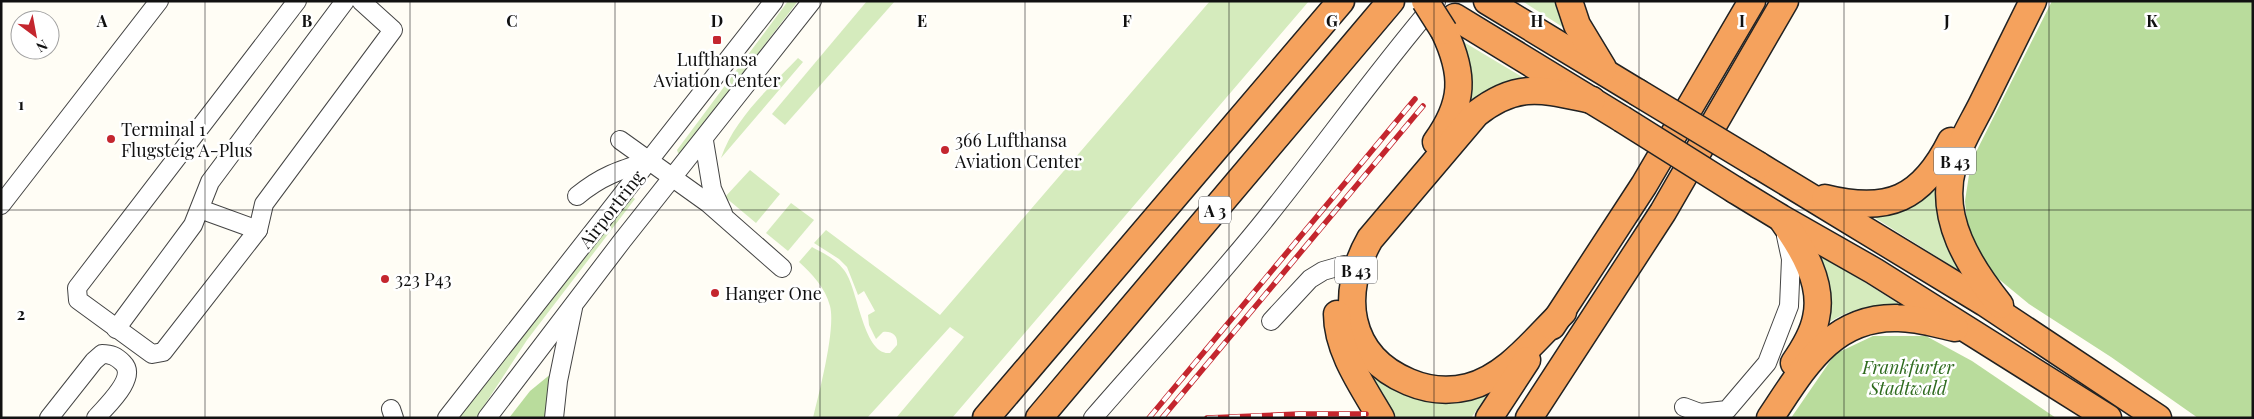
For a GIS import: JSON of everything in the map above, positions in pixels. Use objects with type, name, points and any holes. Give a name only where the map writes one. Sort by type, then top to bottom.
[{"type":"highway","name":"A 3","points":[[986,418],[1341,1]]},
{"type":"highway","name":"A 3","points":[[1039,418],[1391,1]]},
{"type":"highway","name":"B 43","points":[[1425,1],[1445,17],[1592,100],[1781,218],[1874,271],[2108,418]]},
{"type":"highway","name":"B 43","points":[[1381,418],[1356,376],[1340,336],[1337,319],[1337,301],[1344,265],[1352,248],[1429,151],[1453,114],[1459,94],[1460,77],[1450,45],[1445,17],[1430,1]]},
{"type":"highway","name":"B 43","points":[[1487,1],[1805,193],[2012,322],[2158,418]]},
{"type":"highway","name":"B 43","points":[[1569,1],[1577,25],[1606,72]]},
{"type":"highway","name":"B 43","points":[[1488,418],[1562,312],[1644,185],[1752,1]]},
{"type":"highway","points":[[1529,418],[1663,212],[1785,1]]},
{"type":"highway","name":"B 43","points":[[1805,193],[1848,204],[1866,205],[1899,199],[1925,182],[1947,149],[2021,1]]},
{"type":"highway","name":"B 43","points":[[2012,322],[1980,281],[1962,248],[1952,219],[1950,184],[1957,155],[2033,1]]},
{"type":"highway","name":"B 43","points":[[1562,312],[1496,375],[1469,387],[1436,390],[1398,378],[1385,370],[1374,359],[1362,344],[1354,325],[1352,289],[1358,263],[1370,239],[1460,132],[1483,109],[1507,95],[1519,91],[1546,91],[1592,100]]},
{"type":"highway","points":[[1758,418],[1805,345],[1816,318],[1815,283],[1809,265],[1801,248],[1781,218]]},
{"type":"highway","points":[[1770,418],[1814,353],[1844,331],[1863,323],[1898,318],[1975,333]]},
{"type":"highway","points":[[1543,418],[1556,378]]},
{"type":"street","points":[[1,205],[159,1]]},
{"type":"street","points":[[297,1],[76,288],[78,300],[152,354],[163,352],[258,230],[262,220],[261,211],[264,204],[393,30],[361,1]]},
{"type":"street","points":[[116,329],[194,225],[210,182],[345,1]]},
{"type":"street","name":"Airportring","points":[[447,418],[774,1]]},
{"type":"street","name":"Airportring","points":[[487,418],[574,303],[704,141],[812,1]]},
{"type":"street","points":[[1093,418],[1204,293],[1249,239],[1409,34],[1445,17]]},
{"type":"street","points":[[620,140],[649,161],[670,182],[708,203],[782,268]]},
{"type":"street","points":[[704,141],[712,189],[731,224]]},
{"type":"street","points":[[577,196],[610,173],[649,161]]},
{"type":"street","points":[[200,209],[258,230]]},
{"type":"street","points":[[1684,407],[1700,413],[1727,410],[1767,363],[1789,306],[1792,259],[1781,218]]},
{"type":"street","points":[[1271,321],[1310,279],[1323,271],[1344,265]]},
{"type":"street","points":[[554,418],[558,381],[574,303]]},
{"type":"street","points":[[49,418],[94,361],[102,354],[114,355],[124,364],[128,376],[124,384],[96,418]]},
{"type":"green space","points":[[788,1],[798,1],[681,154],[678,153],[677,150]]},
{"type":"green space","points":[[867,1],[895,1],[785,125],[772,114]]},
{"type":"green space","points":[[1210,1],[1309,1],[952,418],[896,418],[964,337],[950,327],[867,418],[813,418],[829,345],[831,316],[828,299],[821,287],[799,262],[812,247],[833,259],[844,270],[849,279],[867,333],[873,344],[881,351],[890,353],[897,345],[896,337],[890,332],[883,332],[876,339],[869,325],[868,315],[875,311],[864,291],[858,295],[847,267],[839,259],[814,243],[826,230],[940,315]]},
{"type":"green space","points":[[1522,1],[1562,1],[1572,33]]},
{"type":"green space","points":[[2052,1],[2253,1],[2253,418],[2198,418],[2111,357],[2029,304],[1995,276],[1977,250],[1967,225],[1965,201],[1971,162]]},
{"type":"green space","points":[[1462,41],[1529,81],[1467,107]]},
{"type":"green space","points":[[798,58],[803,62],[721,158],[735,130],[754,104]]},
{"type":"green space","points":[[750,170],[780,194],[756,223],[725,197]]},
{"type":"green space","points":[[1940,176],[1969,277],[1872,216]]},
{"type":"green space","points":[[630,195],[635,199],[527,340],[476,418],[455,418]]},
{"type":"green space","points":[[791,203],[814,220],[788,251],[766,233]]},
{"type":"green space","points":[[1812,249],[1899,304],[1878,305],[1860,309],[1832,320],[1823,326]]},
{"type":"green space","name":"Frankfurter Stadtwald","points":[[1873,336],[1926,336],[1972,361],[2056,418],[1791,418],[1835,354]]},
{"type":"green space","points":[[1356,346],[1374,369],[1492,388],[1471,418],[1392,418]]},
{"type":"green space","points":[[552,373],[546,418],[509,418],[530,391]]},
{"type":"railway","points":[[1149,418],[1415,99]]},
{"type":"railway","points":[[1162,418],[1423,106]]},
{"type":"railway","points":[[1207,418],[1299,414],[1366,414]]},
{"type":"place","name":"Lufthansa Aviation Center","points":[[717,40]]},
{"type":"place","name":"Terminal 1 Flugsteig A-Plus","points":[[111,139]]},
{"type":"place","name":"366 Lufthansa Aviation Center","points":[[945,150]]},
{"type":"place","name":"323 P43","points":[[385,279]]},
{"type":"place","name":"Hanger One","points":[[715,293]]}]
